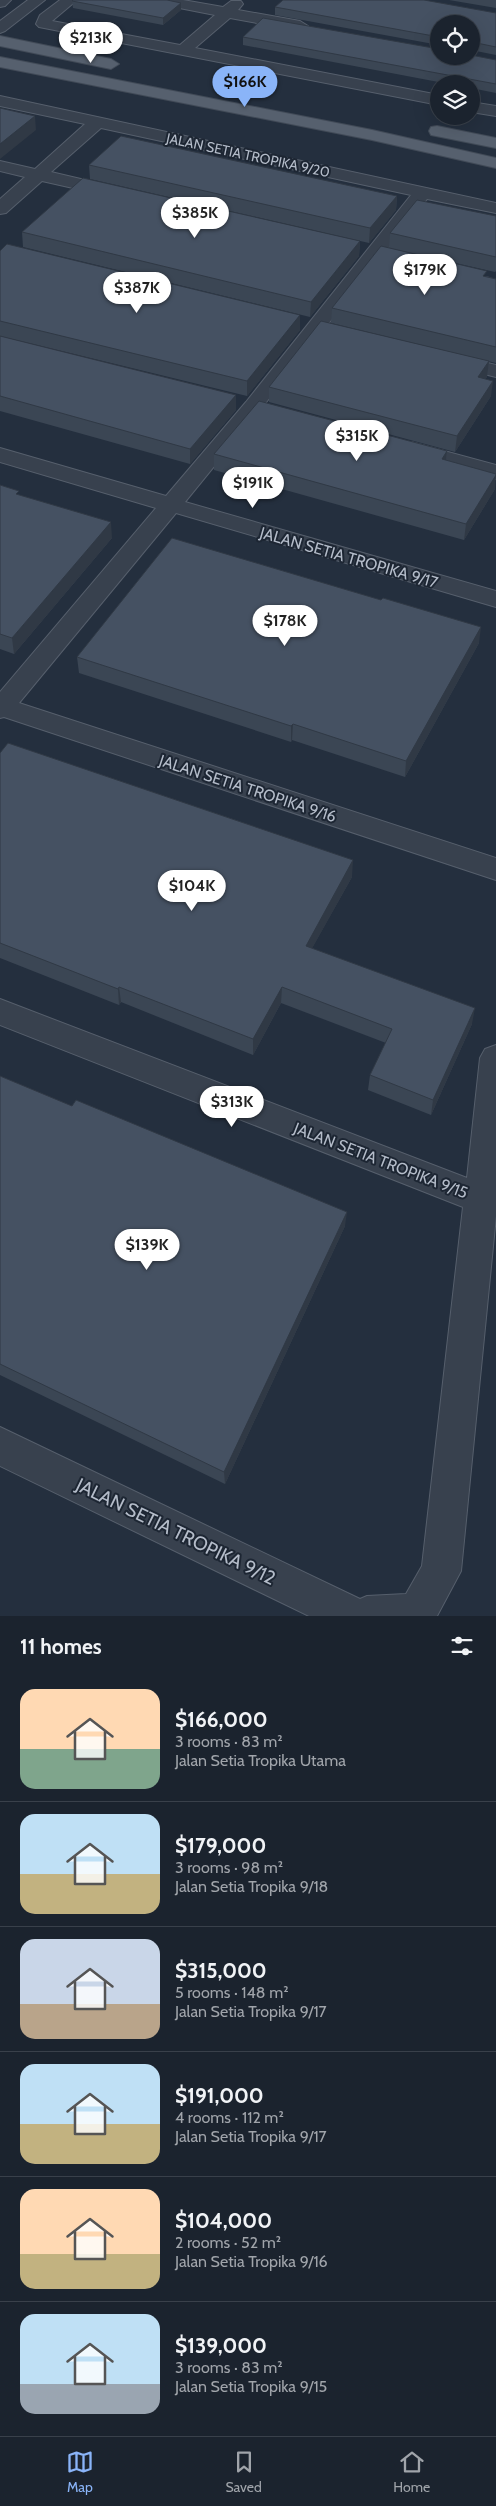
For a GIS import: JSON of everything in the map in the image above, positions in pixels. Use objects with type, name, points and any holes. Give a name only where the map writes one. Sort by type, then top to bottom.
[{"type":"main road","points":[[0,41],[125,67]]},
{"type":"main road","points":[[5,64],[372,135],[496,163]]},
{"type":"main road","points":[[422,128],[496,143]]},
{"type":"street","points":[[0,3],[4,0]]},
{"type":"street","points":[[0,28],[38,0]]},
{"type":"street","points":[[70,0],[45,18],[44,24],[430,98]]},
{"type":"street","points":[[158,0],[313,29]]},
{"type":"street","points":[[183,51],[241,0]]},
{"type":"street","name":"JALAN SETIA TROPIKA 9/20","points":[[0,101],[496,208]]},
{"type":"street","points":[[480,108],[496,111]]},
{"type":"street","points":[[0,209],[97,122]]},
{"type":"street","points":[[0,166],[134,196]]},
{"type":"street","points":[[1,708],[253,406],[373,252],[423,192]]},
{"type":"street","points":[[430,355],[496,371]]},
{"type":"street","points":[[393,444],[496,472]]},
{"type":"street","name":"JALAN SETIA TROPIKA 9/17","points":[[0,455],[496,599]]},
{"type":"street","name":"JALAN SETIA TROPIKA 9/16","points":[[1,708],[496,869]]},
{"type":"street","name":"JALAN SETIA TROPIKA 9/15","points":[[0,1012],[482,1199]]},
{"type":"street","points":[[367,1616],[417,1612],[441,1571],[496,1058]]},
{"type":"street","name":"JALAN SETIA TROPIKA 9/12","points":[[0,1446],[352,1616]]},
{"type":"building","points":[[73,0],[167,0],[181,3],[163,18]]},
{"type":"building","points":[[283,0],[424,0],[496,13],[496,47],[480,44],[480,15],[430,15],[430,35],[275,7]]},
{"type":"building","points":[[263,18],[430,47],[430,65],[480,65],[480,57],[496,60],[496,84],[480,81],[480,75],[448,75],[243,37]]},
{"type":"building","points":[[0,108],[35,116],[0,144]]},
{"type":"building","points":[[121,136],[397,196],[370,228],[89,165]]},
{"type":"building","points":[[83,178],[360,241],[311,302],[22,232]]},
{"type":"building","points":[[417,200],[496,216],[496,257],[390,233]]},
{"type":"building","points":[[7,244],[300,315],[247,381],[0,321],[0,251]]},
{"type":"building","points":[[381,246],[487,271],[483,276],[496,279],[496,347],[332,308]]},
{"type":"building","points":[[321,321],[489,361],[478,377],[493,381],[457,436],[269,387]]},
{"type":"building","points":[[0,336],[236,395],[190,449],[0,396]]},
{"type":"building","points":[[259,401],[447,451],[442,459],[496,475],[466,524],[214,454]]},
{"type":"building","points":[[0,485],[19,491],[16,494],[111,522],[12,638],[0,634]]},
{"type":"building","points":[[172,538],[381,600],[383,598],[481,627],[406,761],[77,657]]},
{"type":"building","points":[[8,743],[353,860],[306,946],[475,1008],[433,1100],[370,1075],[392,1029],[282,987],[253,1039],[0,943],[0,753]]},
{"type":"building","points":[[0,1076],[72,1106],[76,1100],[347,1212],[224,1472],[0,1364]]}]
